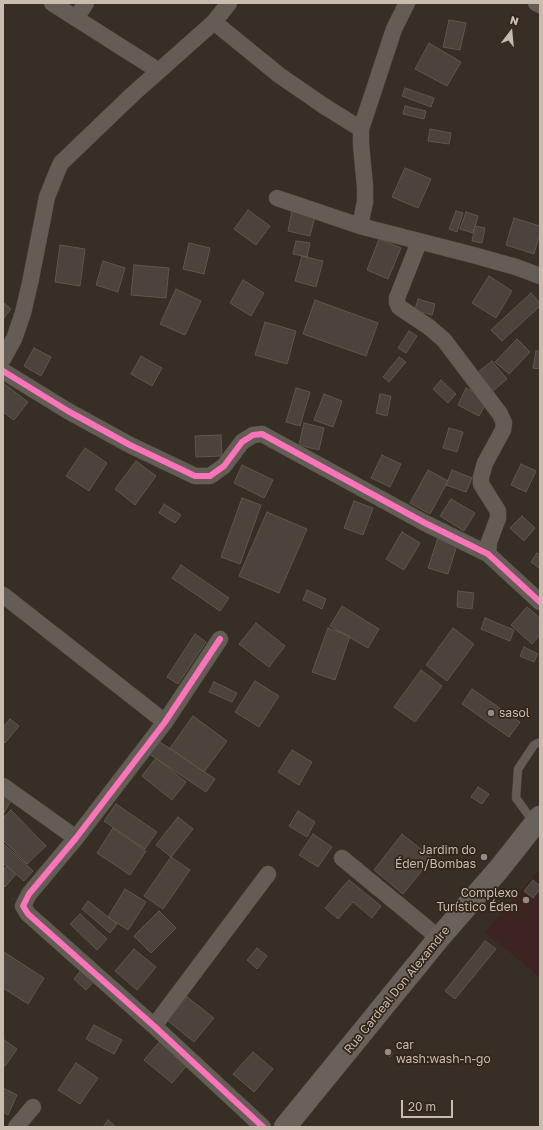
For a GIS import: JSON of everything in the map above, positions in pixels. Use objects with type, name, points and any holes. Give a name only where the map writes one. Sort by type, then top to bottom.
[{"type":"main road","name":"Rua Cardeal Don Alexamdre","points":[[285,1127],[439,938],[499,869],[537,820]]},
{"type":"street","points":[[52,3],[159,71]]},
{"type":"street","points":[[76,18],[86,3]]},
{"type":"street","points":[[3,359],[14,339],[23,313],[47,197],[61,163],[133,94],[214,22],[229,3]]},
{"type":"street","points":[[360,226],[365,202],[361,129],[394,29],[407,3]]},
{"type":"street","points":[[536,3],[540,5]]},
{"type":"street","points":[[214,22],[280,75],[324,106],[361,129]]},
{"type":"street","points":[[277,198],[360,226],[509,265],[540,276]]},
{"type":"street","points":[[419,242],[397,298],[397,302],[399,306],[429,327],[444,340],[500,414],[504,423],[504,430],[485,463],[481,476],[481,484],[498,511],[498,518],[489,542],[488,554]]},
{"type":"street","points":[[3,371],[68,411],[130,445],[195,476],[210,476],[224,466],[242,442],[253,435],[262,434],[425,523],[488,554],[540,602]]},
{"type":"street","points":[[3,595],[165,722]]},
{"type":"street","points":[[220,639],[165,722],[76,838],[29,894],[23,906],[28,914],[154,1026],[264,1127]]},
{"type":"street","points":[[3,786],[76,838]]},
{"type":"street","points":[[342,858],[439,938]]},
{"type":"street","points":[[154,1026],[268,874]]},
{"type":"street","points":[[16,1127],[32,1107]]},
{"type":"lane","points":[[537,820],[516,798],[518,769],[534,745],[540,742]]},
{"type":"shaded area","name":"Complexo Turístico Éden","points":[[540,869],[540,977],[485,932]]},
{"type":"building","points":[[449,20],[466,23],[460,50],[443,47]]},
{"type":"building","points":[[429,43],[461,62],[447,86],[415,69]]},
{"type":"building","points":[[405,88],[434,98],[431,107],[402,96]]},
{"type":"building","points":[[405,106],[426,111],[424,119],[403,114]]},
{"type":"building","points":[[430,129],[451,133],[449,144],[428,141]]},
{"type":"building","points":[[405,168],[431,179],[418,208],[392,197]]},
{"type":"building","points":[[248,210],[270,226],[256,245],[234,229]]},
{"type":"building","points":[[292,211],[315,216],[310,236],[288,231]]},
{"type":"building","points":[[456,211],[463,213],[457,232],[449,229]]},
{"type":"building","points":[[466,212],[478,216],[473,233],[460,229]]},
{"type":"building","points":[[514,218],[540,226],[540,233],[534,254],[506,245]]},
{"type":"building","points":[[475,226],[485,228],[482,243],[472,241]]},
{"type":"building","points":[[379,239],[401,248],[388,279],[367,270]]},
{"type":"building","points":[[296,241],[310,243],[307,257],[293,254]]},
{"type":"building","points":[[189,243],[210,248],[204,274],[183,269]]},
{"type":"building","points":[[60,245],[85,249],[80,286],[55,282]]},
{"type":"building","points":[[302,256],[323,261],[316,287],[295,281]]},
{"type":"building","points":[[103,261],[125,268],[118,292],[96,285]]},
{"type":"building","points":[[134,265],[169,268],[166,298],[131,295]]},
{"type":"building","points":[[489,276],[512,291],[496,318],[472,303]]},
{"type":"building","points":[[243,280],[264,293],[251,316],[230,303]]},
{"type":"building","points":[[176,289],[201,301],[185,335],[160,324]]},
{"type":"building","points":[[531,293],[540,303],[540,306],[502,341],[491,330]]},
{"type":"building","points":[[418,299],[435,304],[432,315],[415,310]]},
{"type":"building","points":[[315,300],[378,323],[366,356],[303,334]]},
{"type":"building","points":[[3,302],[11,309],[3,319]]},
{"type":"building","points":[[265,322],[296,331],[287,364],[255,355]]},
{"type":"building","points":[[409,331],[417,336],[406,353],[398,348]]},
{"type":"building","points":[[517,339],[530,352],[509,374],[495,362]]},
{"type":"building","points":[[34,348],[51,357],[41,376],[24,366]]},
{"type":"building","points":[[536,351],[540,351],[540,369],[533,368]]},
{"type":"building","points":[[141,356],[162,368],[152,386],[131,374]]},
{"type":"building","points":[[399,357],[406,362],[389,382],[383,377]]},
{"type":"building","points":[[492,361],[507,379],[493,391],[478,372]]},
{"type":"building","points":[[441,380],[456,394],[448,403],[433,389]]},
{"type":"building","points":[[3,383],[28,402],[14,420],[3,412]]},
{"type":"building","points":[[296,388],[310,392],[300,426],[286,422]]},
{"type":"building","points":[[466,388],[488,400],[479,416],[458,405]]},
{"type":"building","points":[[324,394],[342,401],[333,427],[314,420]]},
{"type":"building","points":[[380,394],[391,396],[387,416],[376,413]]},
{"type":"building","points":[[304,423],[324,428],[319,450],[299,445]]},
{"type":"building","points":[[449,428],[463,432],[457,452],[443,448]]},
{"type":"building","points":[[221,435],[222,456],[196,457],[195,436]]},
{"type":"building","points":[[85,448],[107,463],[89,491],[66,476]]},
{"type":"building","points":[[382,455],[401,464],[390,487],[371,478]]},
{"type":"building","points":[[136,461],[156,476],[135,505],[115,489]]},
{"type":"building","points":[[521,464],[536,471],[526,492],[511,485]]},
{"type":"building","points":[[242,465],[273,480],[264,498],[234,483]]},
{"type":"building","points":[[428,470],[448,481],[430,514],[410,503]]},
{"type":"building","points":[[452,470],[472,478],[466,492],[446,485]]},
{"type":"building","points":[[242,498],[261,505],[240,564],[221,557]]},
{"type":"building","points":[[451,499],[475,513],[464,531],[440,516]]},
{"type":"building","points":[[354,501],[373,508],[363,535],[344,528]]},
{"type":"building","points":[[164,504],[181,515],[175,523],[159,513]]},
{"type":"building","points":[[267,512],[307,529],[279,593],[239,576]]},
{"type":"building","points":[[522,516],[535,528],[524,541],[510,528]]},
{"type":"building","points":[[402,532],[420,543],[404,570],[386,559]]},
{"type":"building","points":[[438,538],[457,545],[448,574],[428,568]]},
{"type":"building","points":[[537,553],[540,555],[540,569],[531,562]]},
{"type":"building","points":[[181,565],[229,598],[220,611],[172,578]]},
{"type":"building","points":[[307,590],[326,599],[322,609],[303,600]]},
{"type":"building","points":[[458,591],[474,593],[472,609],[457,607]]},
{"type":"building","points":[[342,606],[379,629],[368,648],[330,626]]},
{"type":"building","points":[[527,607],[540,618],[540,635],[532,644],[511,625]]},
{"type":"building","points":[[485,618],[514,630],[510,641],[481,629]]},
{"type":"building","points":[[256,623],[285,646],[269,667],[239,644]]},
{"type":"building","points":[[328,628],[350,636],[335,680],[312,672]]},
{"type":"building","points":[[453,628],[474,644],[447,681],[426,665]]},
{"type":"building","points":[[195,634],[206,642],[178,684],[167,677]]},
{"type":"building","points":[[524,647],[538,654],[534,662],[520,656]]},
{"type":"building","points":[[421,670],[442,686],[415,722],[394,707]]},
{"type":"building","points":[[255,681],[279,696],[259,727],[235,712]]},
{"type":"building","points":[[214,682],[237,693],[232,702],[209,692]]},
{"type":"building","name":"sasol","points":[[472,689],[520,722],[509,737],[462,704]]},
{"type":"building","points":[[193,716],[227,741],[204,772],[170,748]]},
{"type":"building","points":[[10,719],[19,726],[5,743],[3,741],[3,727]]},
{"type":"building","points":[[157,740],[215,779],[206,792],[148,753]]},
{"type":"building","points":[[292,750],[312,762],[299,785],[278,772]]},
{"type":"building","points":[[156,758],[186,782],[172,800],[142,776]]},
{"type":"building","points":[[478,787],[489,794],[482,804],[471,797]]},
{"type":"building","points":[[6,793],[13,798],[3,814],[3,798]]},
{"type":"building","points":[[116,804],[157,832],[145,849],[104,821]]},
{"type":"building","points":[[11,810],[46,846],[27,864],[3,840],[3,818]]},
{"type":"building","points":[[298,811],[315,822],[307,837],[289,826]]},
{"type":"building","points":[[178,817],[193,829],[171,857],[156,845]]},
{"type":"building","points":[[113,828],[146,851],[130,875],[97,853]]},
{"type":"building","points":[[313,834],[332,847],[318,867],[299,855]]},
{"type":"building","points":[[402,834],[432,858],[403,894],[374,870]]},
{"type":"building","points":[[3,843],[33,871],[24,881],[3,863]]},
{"type":"building","points":[[171,857],[190,870],[163,909],[144,896]]},
{"type":"building","points":[[7,866],[16,874],[5,887],[3,885],[3,870]]},
{"type":"building","points":[[349,880],[381,906],[372,918],[353,902],[338,919],[325,908]]},
{"type":"building","points":[[533,880],[540,886],[540,889],[533,898],[524,891]]},
{"type":"building","points":[[125,889],[146,902],[128,930],[108,917]]},
{"type":"building","points":[[88,901],[117,924],[110,933],[82,909]]},
{"type":"building","points":[[159,911],[176,928],[151,953],[134,936]]},
{"type":"building","points":[[80,914],[107,939],[97,950],[70,924]]},
{"type":"building","points":[[485,941],[496,949],[455,999],[445,991]]},
{"type":"building","points":[[257,948],[267,956],[257,969],[247,960]]},
{"type":"building","points":[[134,949],[156,967],[137,990],[115,971]]},
{"type":"building","points":[[4,952],[44,978],[28,1004],[3,988]]},
{"type":"building","points":[[82,969],[95,980],[86,990],[74,979]]},
{"type":"building","points":[[187,997],[214,1018],[194,1042],[167,1020]]},
{"type":"building","points":[[94,1025],[122,1040],[114,1054],[86,1039]]},
{"type":"building","points":[[3,1039],[17,1049],[5,1066],[3,1064]]},
{"type":"building","points":[[161,1040],[189,1063],[172,1083],[144,1060]]},
{"type":"building","name":"car wash:wash-n-go","points":[[387,1048],[393,1053],[390,1057],[383,1052]]},
{"type":"building","points":[[253,1052],[273,1069],[254,1092],[233,1074]]},
{"type":"building","points":[[76,1063],[98,1078],[80,1104],[58,1090]]},
{"type":"building","points":[[3,1088],[17,1095],[8,1115],[3,1112]]},
{"type":"building","points":[[108,1120],[115,1126],[114,1127],[103,1127]]},
{"type":"cycle path","points":[[3,371],[68,411],[130,445],[195,476],[210,476],[224,466],[242,442],[253,435],[262,434],[425,523],[488,554],[540,602]]},
{"type":"cycle path","points":[[220,639],[165,722],[76,838],[29,894],[23,906],[28,914],[154,1026],[263,1127]]},
{"type":"place","name":"sasol","points":[[491,713]]},
{"type":"place","name":"Jardim do Éden/Bombas","points":[[484,857]]},
{"type":"place","name":"Complexo Turístico Éden","points":[[526,900]]},
{"type":"place","name":"car wash:wash-n-go","points":[[388,1052]]}]
